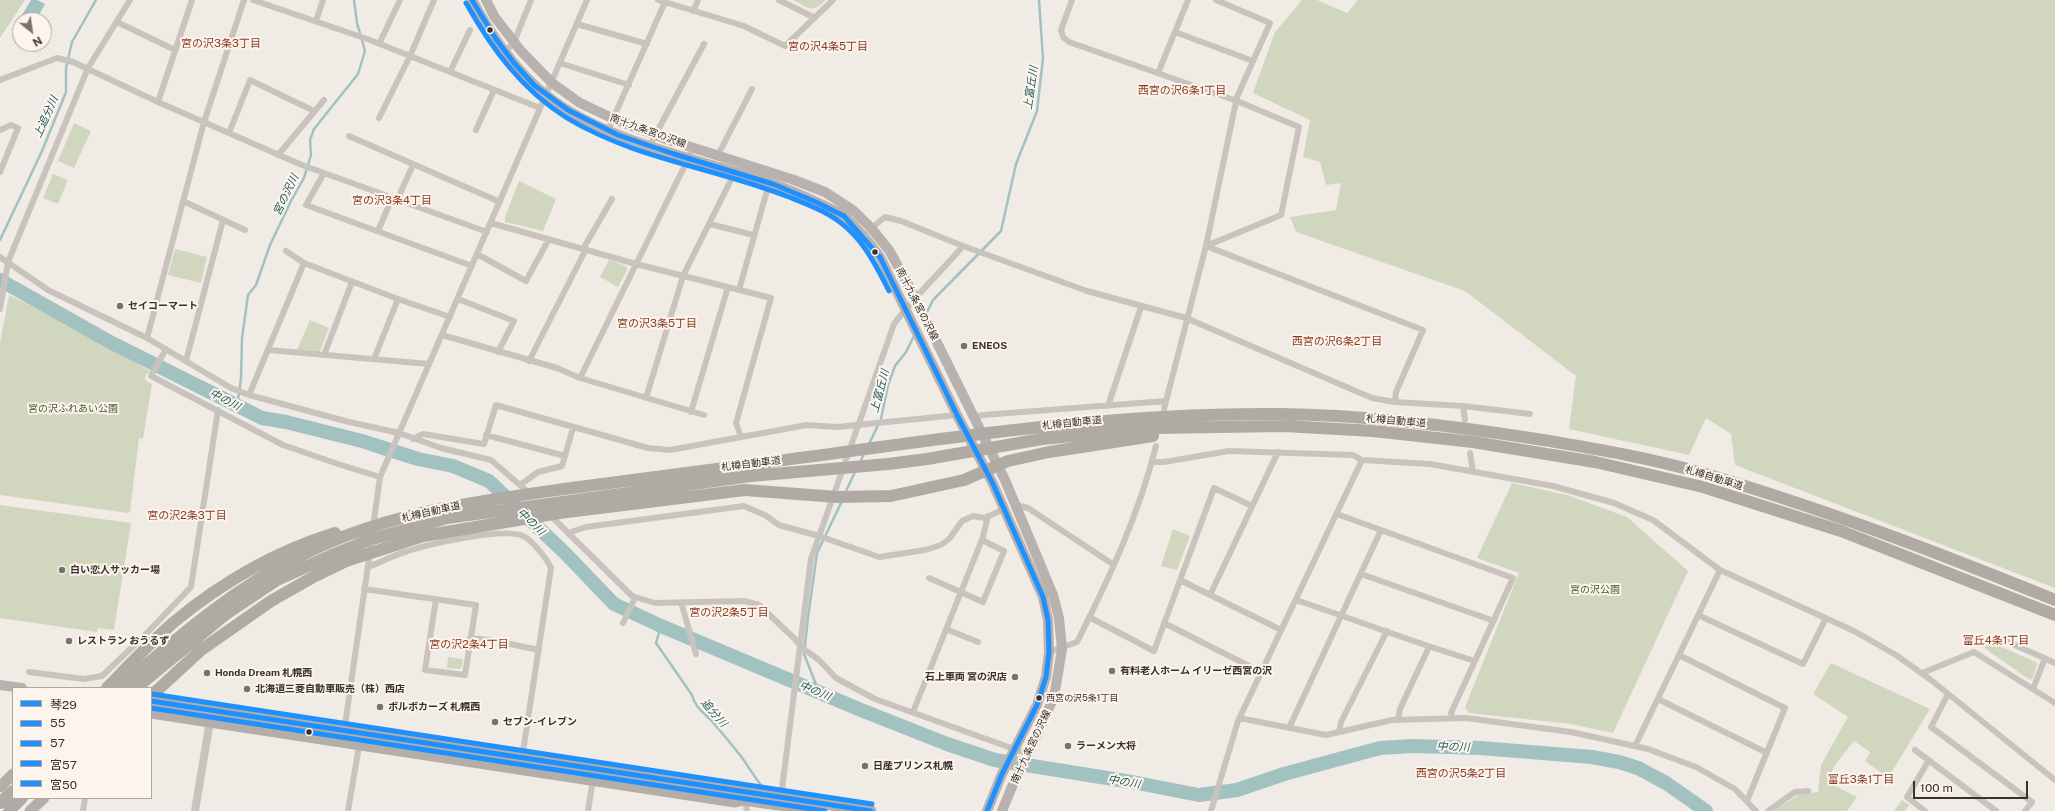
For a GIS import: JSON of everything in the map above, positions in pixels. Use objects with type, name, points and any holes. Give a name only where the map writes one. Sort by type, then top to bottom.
[{"type":"highway","name":"札樽自動車道","points":[[121,687],[190,627],[236,593],[274,570],[312,550],[353,534],[414,514],[499,498],[1041,433],[1154,417],[1285,414],[1372,419],[1462,427],[1597,449],[1698,472],[1836,517],[1954,559],[2055,600]]},
{"type":"highway","points":[[152,695],[201,650],[271,602],[315,576],[346,561],[423,536],[559,513],[744,490],[837,498],[891,496],[964,480],[1008,461],[1049,452],[1224,426]]},
{"type":"highway","name":"札樽自動車道","points":[[137,687],[226,614],[277,580],[332,554],[407,528],[447,518],[751,476],[888,464],[1041,433],[1155,428],[1284,426],[1374,431],[1473,442],[1603,464],[1703,487],[1841,531],[2055,615]]},
{"type":"highway","points":[[108,687],[173,623],[206,598],[275,558],[314,540],[354,527],[414,514]]},
{"type":"highway","points":[[152,701],[212,709],[344,732],[595,769],[745,795],[820,811]]},
{"type":"highway","points":[[152,713],[210,721],[359,746],[735,802],[745,795],[781,797],[871,811]]},
{"type":"highway","points":[[0,787],[12,775]]},
{"type":"highway","points":[[0,803],[12,792]]},
{"type":"highway","points":[[8,811],[21,799]]},
{"type":"highway","points":[[30,811],[43,799]]},
{"type":"main road","name":"南十九条宮の沢線","points":[[472,0],[511,62],[546,95],[571,112],[608,130],[688,158],[735,172],[771,178],[825,192],[854,211],[871,228],[889,250],[916,299],[1016,505],[1053,595],[1059,618],[1062,649],[1054,697],[1016,777],[1002,811]]},
{"type":"main road","name":"南十九条宮の沢線","points":[[486,0],[494,16],[514,42],[552,82],[580,103],[614,119],[656,135],[742,163],[771,178],[782,186],[842,215],[863,235],[880,257],[1004,509],[1043,597],[1048,620],[1049,652],[1046,677],[1037,705],[1002,774],[987,811]]},
{"type":"main road","points":[[0,685],[15,687]]},
{"type":"street","points":[[0,309],[8,262],[88,68],[130,0]]},
{"type":"street","points":[[158,102],[192,0]]},
{"type":"street","points":[[147,338],[204,122],[244,0]]},
{"type":"street","points":[[253,0],[370,40],[540,108]]},
{"type":"street","points":[[316,22],[323,0]]},
{"type":"street","points":[[379,44],[400,0]]},
{"type":"street","points":[[379,118],[410,56],[434,0]]},
{"type":"street","points":[[505,53],[514,42],[531,0]]},
{"type":"street","points":[[344,732],[380,476],[396,443],[399,433],[587,0]]},
{"type":"street","points":[[693,11],[698,0]]},
{"type":"street","points":[[779,0],[815,18]]},
{"type":"street","points":[[608,130],[647,44],[661,1],[744,26],[785,46],[833,0]]},
{"type":"street","points":[[1072,0],[1061,30],[1063,37],[1069,42],[1237,101],[1299,127],[1281,215],[1206,246]]},
{"type":"street","points":[[1158,73],[1188,0]]},
{"type":"street","points":[[1164,409],[1186,318],[1206,246],[1237,101],[1270,23],[1216,0]]},
{"type":"street","points":[[117,22],[175,50]]},
{"type":"street","points":[[577,24],[647,44]]},
{"type":"street","points":[[450,72],[470,30]]},
{"type":"street","points":[[1175,32],[1253,61]]},
{"type":"street","points":[[650,145],[704,44]]},
{"type":"street","points":[[0,80],[57,58],[73,62],[158,102],[302,166],[317,170],[487,232]]},
{"type":"street","points":[[560,63],[629,85]]},
{"type":"street","points":[[229,134],[250,80],[314,111]]},
{"type":"street","points":[[718,155],[752,89]]},
{"type":"street","points":[[476,130],[494,90]]},
{"type":"street","points":[[278,155],[324,100]]},
{"type":"street","points":[[0,130],[11,125],[18,128],[0,172]]},
{"type":"street","points":[[350,136],[500,202]]},
{"type":"street","points":[[580,378],[693,148]]},
{"type":"street","points":[[646,398],[683,276],[735,172],[742,163]]},
{"type":"street","points":[[378,231],[413,165]]},
{"type":"street","points":[[324,173],[306,204],[472,266]]},
{"type":"street","points":[[739,290],[753,236],[771,178]]},
{"type":"street","points":[[529,361],[585,249],[612,199]]},
{"type":"street","points":[[183,201],[245,230]]},
{"type":"street","points":[[863,235],[885,217],[901,221],[963,246],[1088,291],[1141,307],[1186,318],[1372,398],[1396,402],[1463,406],[1530,414]]},
{"type":"street","points":[[186,361],[223,220]]},
{"type":"street","points":[[490,223],[636,264],[771,298],[736,423],[741,437]]},
{"type":"street","points":[[710,224],[753,236]]},
{"type":"street","points":[[477,254],[526,280],[549,239]]},
{"type":"street","points":[[781,797],[811,559],[860,424],[894,324],[963,246]]},
{"type":"street","points":[[1206,246],[1423,330],[1396,392],[1396,402]]},
{"type":"street","points":[[286,251],[304,263],[450,317]]},
{"type":"street","points":[[0,258],[48,290],[147,338],[231,388],[248,395],[349,422],[399,433],[413,439],[491,460],[520,485],[635,598],[655,603],[744,601],[759,605],[795,639],[801,647],[819,660],[836,678],[875,699],[1028,754]]},
{"type":"street","points":[[248,395],[269,350],[304,263]]},
{"type":"street","points":[[324,355],[352,282]]},
{"type":"street","points":[[691,412],[728,287]]},
{"type":"street","points":[[374,359],[398,299]]},
{"type":"street","points":[[458,299],[514,321],[498,352]]},
{"type":"street","points":[[1108,406],[1141,307]]},
{"type":"street","points":[[442,336],[557,368],[580,378],[704,415]]},
{"type":"street","points":[[166,349],[152,376],[283,445],[338,464],[380,476]]},
{"type":"street","points":[[269,350],[429,364]]},
{"type":"street","points":[[974,417],[983,415],[1166,401]]},
{"type":"street","points":[[413,439],[423,434],[484,444],[496,405],[648,448],[670,450],[807,425],[837,427],[957,415]]},
{"type":"street","points":[[1463,406],[1465,420]]},
{"type":"street","points":[[29,672],[84,679],[102,676],[145,635],[191,587],[218,410]]},
{"type":"street","points":[[520,485],[538,472],[562,466],[573,428]]},
{"type":"street","points":[[486,435],[564,456]]},
{"type":"street","points":[[1049,652],[1062,649],[1077,642],[1124,541],[1152,462],[1156,446]]},
{"type":"street","points":[[1152,462],[1164,462],[1229,451],[1353,454],[1362,460],[1430,464],[1553,486],[1614,503],[1653,520],[1720,570],[1854,631],[1896,655],[1922,673],[2055,780]]},
{"type":"street","points":[[1210,595],[1278,452]]},
{"type":"street","points":[[1470,453],[1472,471]]},
{"type":"street","points":[[1212,810],[1218,785],[1239,718],[1362,460]]},
{"type":"street","points":[[1089,617],[1154,651],[1214,488],[1252,506]]},
{"type":"street","points":[[1016,505],[1028,508],[1114,565]]},
{"type":"street","points":[[568,533],[586,527],[744,506],[764,515],[779,525],[835,541],[879,557],[925,550],[941,545],[950,538],[962,521],[973,516],[985,518],[1004,509]]},
{"type":"street","points":[[1337,514],[1513,578],[1451,713],[1452,718]]},
{"type":"street","points":[[913,712],[982,540],[988,516]]},
{"type":"street","points":[[1289,728],[1381,530]]},
{"type":"street","points":[[368,567],[407,551],[442,542],[504,533],[524,536],[548,560],[551,568],[522,758]]},
{"type":"street","points":[[929,578],[983,602],[1004,551],[982,540]]},
{"type":"street","points":[[1635,746],[1720,570]]},
{"type":"street","points":[[1361,574],[1494,621]]},
{"type":"street","points":[[1180,580],[1281,630]]},
{"type":"street","points":[[364,589],[436,599],[476,605],[465,675],[424,670],[436,599]]},
{"type":"street","points":[[623,623],[635,598]]},
{"type":"street","points":[[1296,600],[1387,631],[1429,648],[1475,661]]},
{"type":"street","points":[[680,602],[696,654]]},
{"type":"street","points":[[1698,615],[1803,664],[1826,618]]},
{"type":"street","points":[[1164,623],[1261,672]]},
{"type":"street","points":[[946,629],[978,642]]},
{"type":"street","points":[[1339,732],[1341,722],[1387,631]]},
{"type":"street","points":[[1997,637],[2055,663]]},
{"type":"street","points":[[470,638],[490,640]]},
{"type":"street","points":[[500,642],[539,650]]},
{"type":"street","points":[[1398,720],[1400,709],[1429,648]]},
{"type":"street","points":[[1922,673],[1974,652],[2055,703]]},
{"type":"street","points":[[1679,655],[1785,708],[1747,801]]},
{"type":"street","points":[[2032,689],[2045,658]]},
{"type":"street","points":[[1948,694],[1931,727],[2032,802],[2025,811]]},
{"type":"street","points":[[1658,699],[1767,753]]},
{"type":"street","points":[[195,811],[212,709]]},
{"type":"street","points":[[1239,718],[1326,736],[1398,720],[1452,718],[1466,718],[1570,732],[1635,746],[1696,767],[1735,790],[1756,811]]},
{"type":"street","points":[[348,811],[359,746]]},
{"type":"street","points":[[1915,750],[1996,811]]},
{"type":"street","points":[[1925,811],[1907,797],[1929,760]]},
{"type":"street","points":[[588,811],[595,769]]},
{"type":"street","points":[[1768,811],[1795,792],[1808,791]]},
{"type":"street","points":[[745,795],[747,811]]},
{"type":"street","points":[[83,811],[86,799]]},
{"type":"green space","points":[[0,0],[25,0],[17,12],[12,12],[12,20],[0,38]]},
{"type":"green space","points":[[793,0],[826,0],[817,7],[810,8]]},
{"type":"green space","points":[[1302,0],[1317,0],[1347,13],[1358,0],[2055,0],[2055,588],[1735,465],[1731,434],[1706,418],[1689,455],[1569,429],[1576,376],[1465,291],[1296,232],[1290,217],[1336,210],[1341,183],[1326,185],[1320,162],[1303,157],[1310,120],[1253,93],[1275,32]]},
{"type":"green space","points":[[74,123],[91,131],[74,168],[58,161]]},
{"type":"green space","points":[[53,174],[68,180],[58,204],[43,198]]},
{"type":"green space","points":[[519,181],[556,199],[543,231],[505,222],[505,217]]},
{"type":"green space","points":[[175,249],[207,257],[201,283],[168,275]]},
{"type":"green space","points":[[609,260],[626,266],[627,270],[618,287],[600,277]]},
{"type":"green space","name":"宮の沢ふれあい公園","points":[[9,295],[69,324],[150,371],[145,376],[145,380],[152,384],[143,439],[139,438],[130,512],[128,513],[0,495],[0,343]]},
{"type":"green space","points":[[310,320],[329,328],[320,351],[297,350]]},
{"type":"green space","name":"宮の沢公園","points":[[1512,483],[1567,495],[1627,517],[1688,571],[1613,733],[1571,724],[1469,713],[1465,707],[1519,573],[1477,558]]},
{"type":"green space","name":"白い恋人サッカー場","points":[[0,505],[131,523],[114,630],[98,628],[97,632],[0,618]]},
{"type":"green space","points":[[1173,529],[1190,536],[1177,570],[1161,566]]},
{"type":"green space","points":[[1988,641],[2036,662],[2037,664],[2033,678],[2030,680],[1980,645]]},
{"type":"green space","points":[[448,657],[463,659],[462,667],[459,669],[447,668]]},
{"type":"green space","points":[[1831,663],[1930,709],[1888,778],[1865,761],[1870,752],[1854,741],[1835,765],[1827,782],[1857,797],[1847,811],[1773,811],[1798,795],[1818,792],[1821,765],[1848,717],[1813,694]]},
{"type":"green space","points":[[1902,800],[1909,805],[1905,811],[1894,811]]},
{"type":"water","points":[[31,0],[37,0],[45,4],[40,12],[24,12]]},
{"type":"waterway","name":"上追分川","points":[[0,240],[42,151],[66,92],[66,68],[72,42],[96,0]]},
{"type":"waterway","name":"宮の沢川","points":[[237,407],[241,378],[242,338],[248,295],[256,285],[270,245],[304,178],[311,155],[310,140],[314,129],[358,74],[365,51],[357,23],[354,0]]},
{"type":"waterway","name":"上富丘川","points":[[926,314],[933,300],[1001,231],[1016,164],[1037,111],[1043,58],[1039,0]]},
{"type":"waterway","name":"上富丘川","points":[[0,280],[112,343],[262,418],[286,422],[362,441],[418,459],[453,466],[489,481],[565,553],[614,604],[661,626],[861,710],[947,744],[995,760],[1132,782],[1199,795],[1237,790],[1284,774],[1380,748],[1412,746],[1480,748],[1592,757],[1619,762],[1638,768],[1666,783],[1706,811]]},
{"type":"waterway","name":"上富丘川","points":[[869,444],[881,419],[888,385],[895,366],[906,352],[914,336]]},
{"type":"waterway","name":"上富丘川","points":[[860,462],[865,452]]},
{"type":"waterway","name":"上富丘川","points":[[845,493],[856,470]]},
{"type":"waterway","name":"上富丘川","points":[[819,692],[804,654],[808,617],[817,553],[842,501]]},
{"type":"waterway","name":"追分川","points":[[661,626],[656,643],[692,695],[696,704],[743,758],[761,785]]},
{"type":"transit line","name":"琴29","points":[[472,0],[496,39],[514,63],[534,85],[568,110],[618,135],[674,154],[773,184],[816,202],[844,216],[880,257],[957,415],[993,484],[1043,597],[1048,620],[1049,652],[1046,677],[1037,705],[1002,774],[987,811]]},
{"type":"transit line","name":"宮50","points":[[466,3],[486,36],[509,67],[536,95],[567,118],[620,144],[761,187],[820,210],[841,223],[860,242],[876,266],[889,291]]},
{"type":"transit line","name":"宮57","points":[[152,694],[872,804]]},
{"type":"transit line","name":"55","points":[[152,701],[871,811]]},
{"type":"transit line","name":"57","points":[[152,708],[825,811]]},
{"type":"place","name":"セイコーマート","points":[[120,306]]},
{"type":"place","name":"ENEOS","points":[[964,346]]},
{"type":"place","name":"白い恋人サッカー場","points":[[62,570]]},
{"type":"place","name":"レストラン おうるず","points":[[69,641]]},
{"type":"place","name":"有料老人ホーム イリーゼ西宮の沢","points":[[1112,671]]},
{"type":"place","name":"Honda Dream 札幌西","points":[[207,673]]},
{"type":"place","name":"石上車両 宮の沢店","points":[[1015,677]]},
{"type":"place","name":"北海道三菱自動車販売（株）西店","points":[[247,689]]},
{"type":"place","name":"西宮の沢5条1丁目","points":[[1039,698]]},
{"type":"place","name":"ボルボカーズ 札幌西","points":[[380,707]]},
{"type":"place","name":"セブン-イレブン","points":[[495,722]]},
{"type":"place","name":"ラーメン大将","points":[[1068,746]]},
{"type":"place","name":"日産プリンス札幌","points":[[865,766]]},
{"type":"district","name":"宮の沢3条3丁目","points":[[221,44]]},
{"type":"district","name":"宮の沢4条5丁目","points":[[828,47]]},
{"type":"district","name":"西宮の沢6条1丁目","points":[[1182,91]]},
{"type":"district","name":"宮の沢3条4丁目","points":[[392,201]]},
{"type":"district","name":"宮の沢3条5丁目","points":[[657,324]]},
{"type":"district","name":"西宮の沢6条2丁目","points":[[1337,342]]},
{"type":"district","name":"宮の沢2条3丁目","points":[[187,516]]},
{"type":"district","name":"宮の沢2条5丁目","points":[[729,613]]},
{"type":"district","name":"富丘4条1丁目","points":[[1996,641]]},
{"type":"district","name":"宮の沢2条4丁目","points":[[469,645]]},
{"type":"district","name":"西宮の沢5条2丁目","points":[[1461,774]]},
{"type":"district","name":"富丘3条1丁目","points":[[1861,780]]},
{"type":"water label","name":"中の川","points":[[225,400]]},
{"type":"water label","name":"中の川","points":[[531,522]]},
{"type":"water label","name":"中の川","points":[[815,691]]},
{"type":"water label","name":"中の川","points":[[1453,747]]},
{"type":"water label","name":"中の川","points":[[1124,782]]}]
